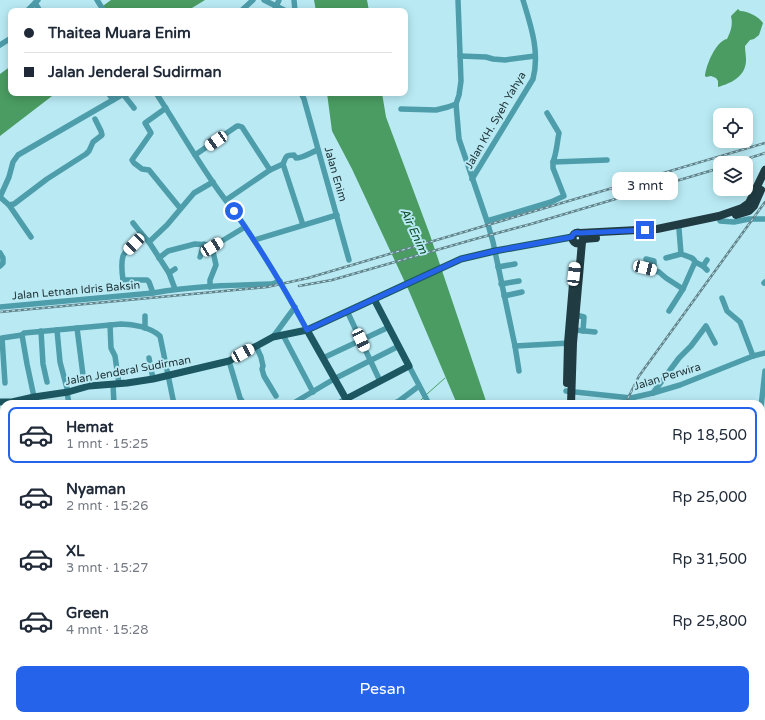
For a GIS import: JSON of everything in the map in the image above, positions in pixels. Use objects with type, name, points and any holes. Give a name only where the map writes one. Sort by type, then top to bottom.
[{"type":"highway","name":"Jalan Jenderal Sudirman","points":[[579,239],[657,229],[720,218],[742,208],[749,203],[765,170]]},
{"type":"highway","name":"Jalan Jenderal Sudirman","points":[[579,239],[658,234],[749,211],[754,206],[765,182]]},
{"type":"highway","points":[[570,343],[579,330],[576,315],[579,239]]},
{"type":"highway","points":[[570,400],[569,391],[570,343],[579,239]]},
{"type":"highway","points":[[567,400],[569,391]]},
{"type":"main road","name":"Jalan Jenderal Sudirman","points":[[23,400],[67,392],[89,386],[153,379],[230,361],[272,338],[307,330],[449,263],[495,251],[579,239]]},
{"type":"main road","points":[[349,400],[409,366],[374,299]]},
{"type":"main road","points":[[307,330],[346,400]]},
{"type":"street","points":[[246,8],[253,0]]},
{"type":"street","points":[[264,0],[274,8]]},
{"type":"street","points":[[458,0],[461,88],[456,104],[459,139],[487,221],[495,251],[519,371]]},
{"type":"street","name":"Jalan KH. Syeh Yahya","points":[[472,179],[533,79],[536,62],[532,27],[523,0]]},
{"type":"street","points":[[460,56],[486,57],[505,60],[535,56]]},
{"type":"street","points":[[110,96],[113,100]]},
{"type":"street","points":[[31,237],[9,205],[0,197],[9,177],[12,162],[18,155],[120,96]]},
{"type":"street","points":[[125,96],[134,108]]},
{"type":"street","points":[[158,96],[212,182],[254,240],[280,281],[307,330]]},
{"type":"street","name":"Jalan Enim","points":[[302,96],[349,260]]},
{"type":"street","points":[[401,109],[436,110],[456,104]]},
{"type":"street","points":[[166,108],[145,122],[151,133],[132,160],[142,169],[149,170],[180,208]]},
{"type":"street","points":[[487,221],[544,204],[564,196],[553,168],[556,154],[556,141],[559,133],[547,113]]},
{"type":"street","points":[[9,205],[14,204],[47,179],[86,154],[93,142],[102,135],[95,119]]},
{"type":"street","points":[[195,155],[239,126],[242,127],[270,170]]},
{"type":"street","points":[[226,200],[270,170],[283,164],[286,156],[294,155],[297,158],[300,158],[318,150]]},
{"type":"street","points":[[554,162],[607,160]]},
{"type":"street","points":[[283,164],[303,225]]},
{"type":"street","points":[[149,242],[167,225],[194,193],[212,182]]},
{"type":"street","points":[[720,218],[734,222],[749,219],[763,219],[765,212]]},
{"type":"street","points":[[254,240],[337,215]]},
{"type":"street","points":[[133,223],[149,242],[169,273],[175,289]]},
{"type":"street","points":[[212,247],[245,227]]},
{"type":"street","points":[[680,229],[681,254]]},
{"type":"street","name":"Jalan Letnan Idris Baksin","points":[[0,307],[153,293],[147,280],[122,280],[122,258],[125,252],[139,238],[141,233]]},
{"type":"street","points":[[159,258],[168,251],[195,244],[204,244],[212,247]]},
{"type":"street","points":[[200,257],[204,244]]},
{"type":"street","points":[[210,286],[210,280],[216,265],[212,247]]},
{"type":"street","points":[[0,253],[3,258],[3,262],[0,266]]},
{"type":"street","points":[[666,258],[681,254],[693,258],[695,262],[705,268],[707,260]]},
{"type":"street","points":[[646,259],[654,262],[654,270]]},
{"type":"street","points":[[669,311],[683,289],[695,262]]},
{"type":"street","points":[[498,267],[515,264]]},
{"type":"street","points":[[645,268],[654,270],[683,289]]},
{"type":"street","points":[[169,273],[175,269]]},
{"type":"street","points":[[153,293],[175,289],[210,286],[272,284],[280,281]]},
{"type":"street","points":[[502,284],[519,281]]},
{"type":"street","points":[[504,296],[522,292]]},
{"type":"street","points":[[722,298],[727,311],[740,322],[753,356]]},
{"type":"street","points":[[272,338],[295,307]]},
{"type":"street","points":[[347,311],[380,381]]},
{"type":"street","points":[[145,316],[145,328]]},
{"type":"street","points":[[5,383],[2,338],[22,335],[24,333],[130,324],[145,328],[160,336],[173,400]]},
{"type":"street","points":[[110,325],[111,348],[115,356],[116,384],[114,400]]},
{"type":"street","points":[[653,393],[678,358],[691,346],[706,326],[715,343]]},
{"type":"street","points":[[323,358],[389,327]]},
{"type":"street","points":[[77,328],[83,375]]},
{"type":"street","points":[[57,330],[60,362],[68,400]]},
{"type":"street","points":[[579,330],[595,332]]},
{"type":"street","points":[[41,332],[43,364],[47,382]]},
{"type":"street","points":[[22,335],[26,364],[34,397]]},
{"type":"street","points":[[283,335],[313,392]]},
{"type":"street","points":[[515,346],[570,343]]},
{"type":"street","points":[[256,346],[261,357],[264,376],[276,396]]},
{"type":"street","points":[[301,400],[334,380],[399,346]]},
{"type":"street","name":"Jalan Perwira","points":[[569,391],[630,398],[680,385],[753,356],[765,353]]},
{"type":"street","points":[[148,358],[153,379]]},
{"type":"street","points":[[230,361],[241,400]]},
{"type":"street","points":[[409,366],[427,400]]},
{"type":"street","points":[[762,400],[765,375]]},
{"type":"street","points":[[401,400],[420,388]]},
{"type":"street","points":[[0,502],[0,508]]},
{"type":"water","points":[[111,0],[205,0],[192,8],[100,8]]},
{"type":"water","points":[[314,0],[367,0],[368,8],[315,8]]},
{"type":"water","points":[[738,9],[753,15],[763,23],[759,35],[750,40],[745,46],[746,60],[744,70],[741,75],[733,81],[718,87],[718,81],[716,78],[705,76],[706,71],[715,49],[719,44],[727,39],[731,28],[731,16]]},
{"type":"water","points":[[8,68],[8,96],[52,96],[0,136],[0,74]]},
{"type":"water","name":"Air Enim","points":[[327,96],[382,96],[386,117],[430,235],[486,400],[455,400],[409,291],[352,169],[332,131]]},
{"type":"waterway","points":[[427,394],[445,378]]},
{"type":"railway","points":[[0,312],[267,287],[308,278],[765,143]]},
{"type":"railway","points":[[753,157],[765,153]]},
{"type":"railway","points":[[299,286],[332,280],[531,224],[713,170]]},
{"type":"railway","points":[[627,400],[639,376],[765,202]]},
{"type":"route","points":[[234,211],[280,281],[307,330],[449,263],[461,259],[495,251],[572,237],[573,234],[577,232],[645,230]]}]
